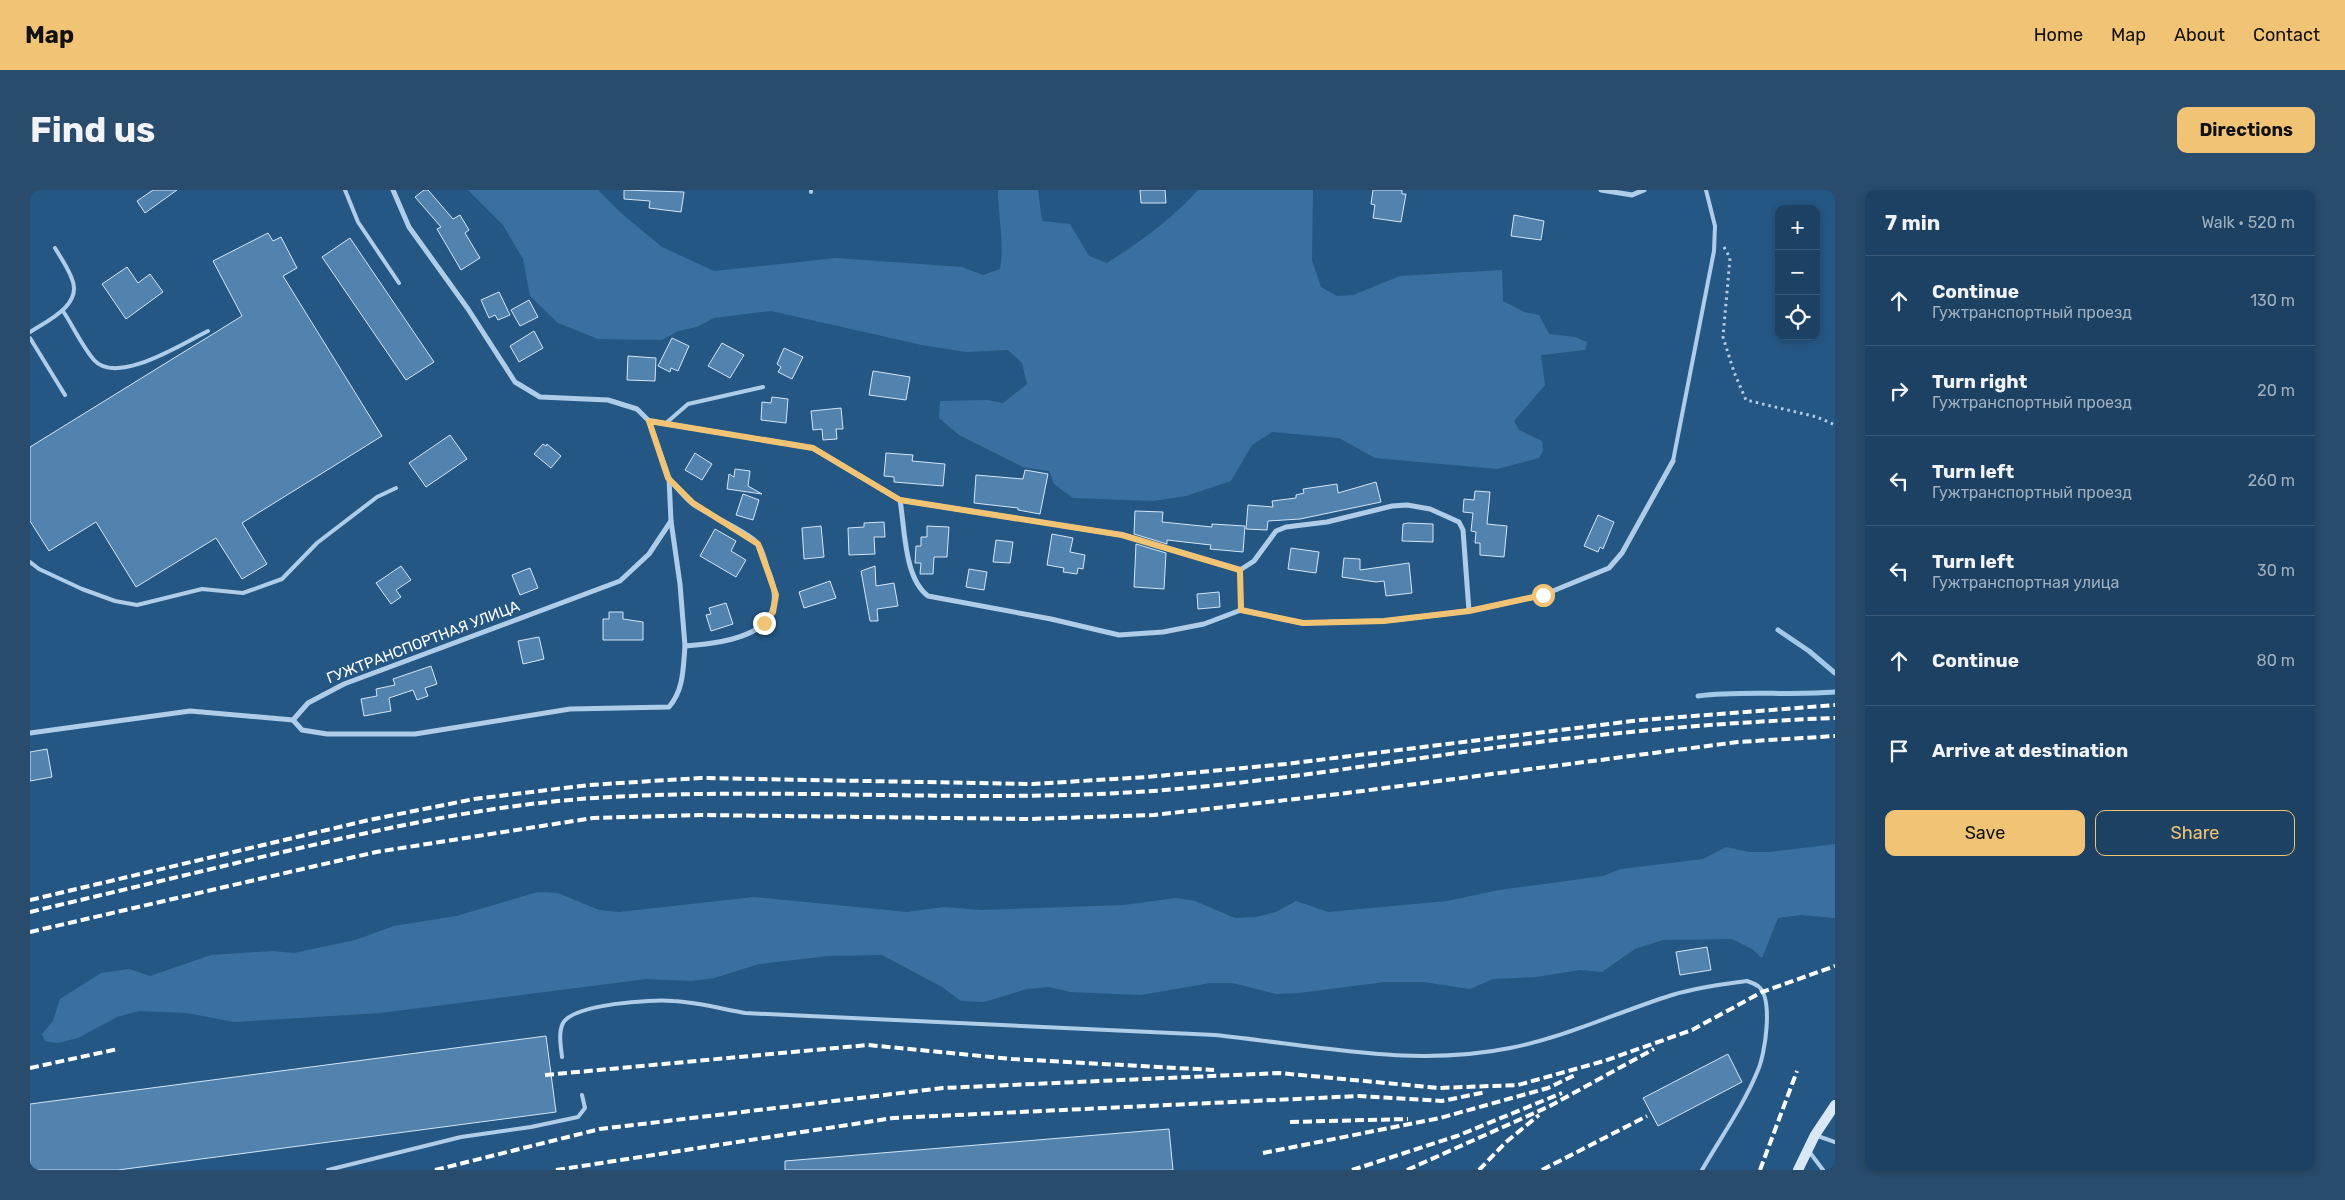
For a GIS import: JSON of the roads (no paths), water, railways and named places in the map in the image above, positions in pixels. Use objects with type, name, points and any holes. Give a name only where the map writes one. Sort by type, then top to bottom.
[{"type":"main road","points":[[1798,1170],[1807,1150],[1835,1105]]},
{"type":"street","points":[[30,733],[190,711],[293,720],[302,730],[327,734],[415,734],[570,709],[669,707],[677,697],[682,686],[685,646],[680,584],[671,521],[668,478],[649,421],[637,409],[615,402],[540,396],[515,382],[468,309],[409,227],[393,190]]},
{"type":"street","points":[[1601,190],[1632,195],[1644,190]]},
{"type":"street","points":[[649,421],[813,448],[900,500],[1122,535],[1240,570],[1254,561],[1270,537],[1281,529],[1327,522],[1392,506],[1415,506],[1448,515],[1459,522],[1463,530],[1469,611]]},
{"type":"street","points":[[900,500],[912,576],[919,589],[928,596],[1051,620],[1119,636],[1163,632],[1204,624],[1241,610],[1303,623],[1384,621],[1469,611],[1543,595],[1609,568],[1622,554],[1673,461]]},
{"type":"street","points":[[668,478],[693,503],[758,544],[776,595],[773,612],[764,623],[752,631],[723,643],[685,646]]},
{"type":"street","name":"ГУЖТРАНСПОРТНАЯ УЛИЦА","points":[[293,720],[308,703],[344,684],[620,581],[649,554],[671,521]]},
{"type":"street","points":[[1240,570],[1241,610]]},
{"type":"lane","points":[[345,190],[358,222],[399,283]]},
{"type":"lane","points":[[1673,461],[1714,251],[1715,226],[1706,190]]},
{"type":"lane","points":[[30,332],[63,311],[73,297],[73,281],[55,248]]},
{"type":"lane","points":[[63,311],[95,361],[111,368],[132,368],[208,331]]},
{"type":"lane","points":[[30,338],[65,395]]},
{"type":"lane","points":[[665,424],[688,404],[764,387]]},
{"type":"lane","points":[[30,562],[39,569],[82,589],[115,601],[137,606],[202,589],[242,593],[282,579],[317,543],[338,529],[377,497],[396,488]]},
{"type":"lane","points":[[562,1057],[560,1033],[563,1024],[579,1012],[638,1001],[674,1000],[745,1012],[1197,1034],[1280,1042],[1320,1049],[1426,1056],[1510,1048],[1588,1027],[1673,995],[1747,981],[1758,986],[1762,992],[1768,1014],[1759,1068],[1746,1097],[1702,1170]]},
{"type":"lane","points":[[328,1170],[461,1137],[531,1127],[578,1117],[585,1108],[582,1095]]},
{"type":"lane","points":[[1815,1136],[1835,1142]]},
{"type":"lane","points":[[1807,1150],[1824,1170]]},
{"type":"waterway","points":[[1778,630],[1809,651],[1835,673]]},
{"type":"waterway","points":[[1698,696],[1732,693],[1835,692]]},
{"type":"railway","points":[[30,900],[369,820],[474,799],[589,785],[700,778],[1032,784],[1147,777],[1286,764],[1641,720],[1835,705]]},
{"type":"railway","points":[[30,912],[391,828],[513,806],[554,801],[665,795],[1014,796],[1153,791],[1286,777],[1589,736],[1671,728],[1835,718]]},
{"type":"railway","points":[[30,932],[376,852],[593,818],[701,815],[1029,819],[1154,815],[1339,794],[1738,742],[1835,736]]},
{"type":"railway","points":[[435,1170],[600,1129],[943,1088],[1279,1073],[1439,1088],[1518,1085],[1604,1061],[1692,1030],[1762,992],[1835,966]]},
{"type":"railway","points":[[545,1075],[868,1045],[1012,1059],[1214,1070]]},
{"type":"railway","points":[[30,1068],[118,1049]]},
{"type":"railway","points":[[1407,1170],[1550,1106],[1654,1049]]},
{"type":"railway","points":[[1760,1170],[1797,1071]]},
{"type":"railway","points":[[1263,1153],[1440,1118],[1548,1088],[1577,1074]]},
{"type":"railway","points":[[556,1170],[893,1118],[1359,1096],[1442,1101],[1486,1092]]},
{"type":"railway","points":[[1352,1170],[1457,1136],[1562,1093]]},
{"type":"railway","points":[[1479,1170],[1506,1142],[1539,1115]]},
{"type":"railway","points":[[1542,1170],[1647,1116]]},
{"type":"railway","points":[[1290,1122],[1408,1119]]}]
